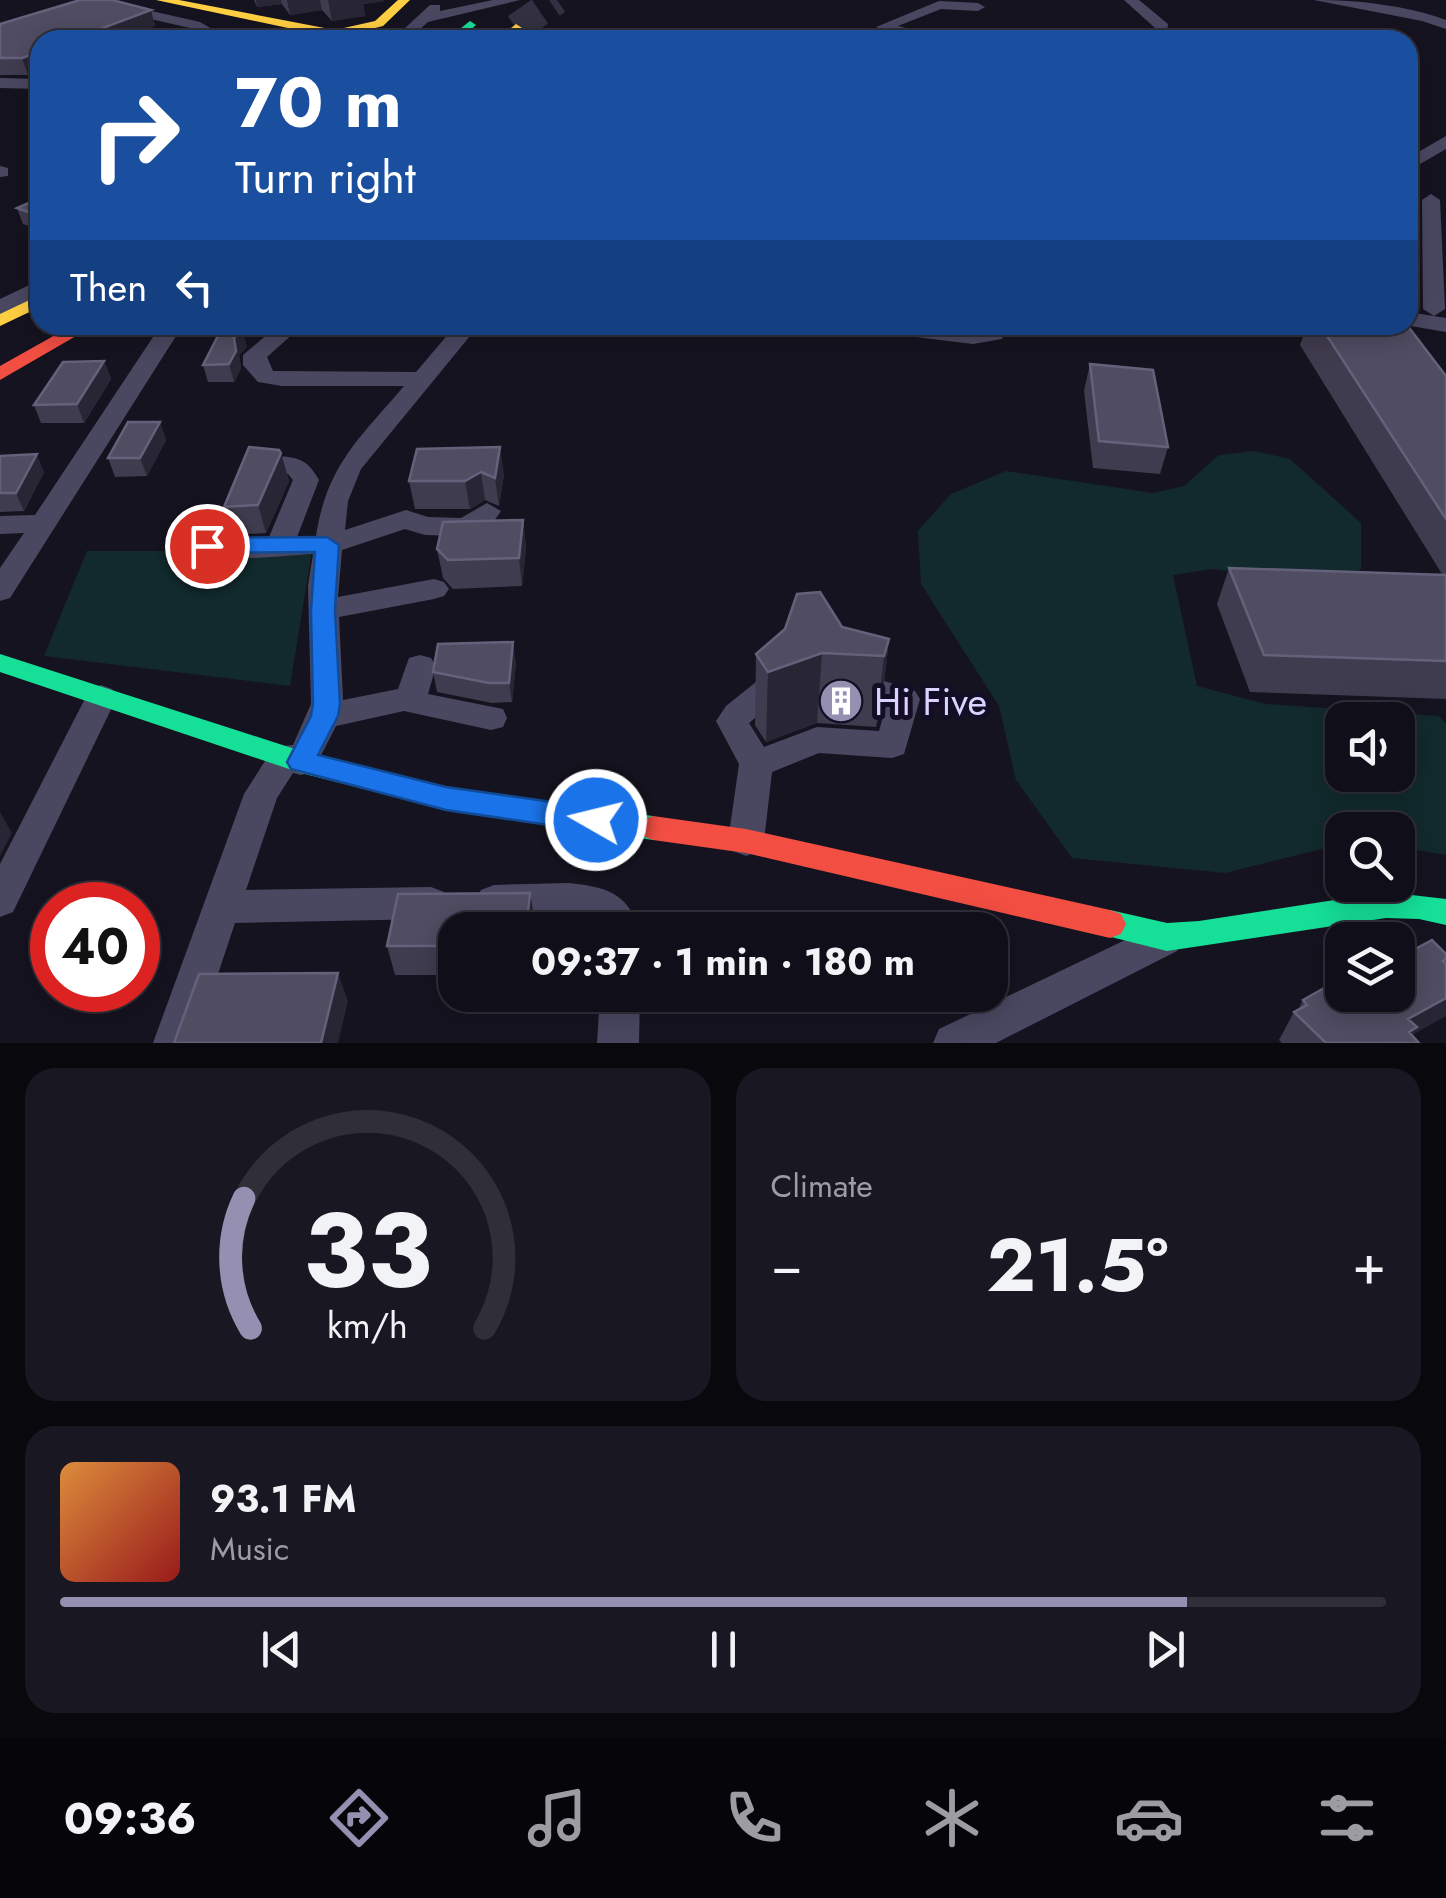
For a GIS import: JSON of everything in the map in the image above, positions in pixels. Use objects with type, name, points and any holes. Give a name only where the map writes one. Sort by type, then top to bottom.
[{"type":"main road","points":[[162,0],[315,30]]},
{"type":"main road","points":[[353,30],[379,24],[404,0]]},
{"type":"main road","points":[[0,321],[30,305]]},
{"type":"main road","points":[[0,334],[30,318]]},
{"type":"main road","points":[[0,349],[30,333]]},
{"type":"main road","points":[[0,374],[68,335]]},
{"type":"main road","points":[[0,663],[294,759],[446,799],[746,841],[1167,937],[1202,938],[1399,902],[1446,912]]},
{"type":"street","points":[[410,30],[444,0]]},
{"type":"street","points":[[422,20],[514,0]]},
{"type":"street","points":[[1131,0],[1162,30]]},
{"type":"street","points":[[1321,0],[1425,16],[1446,25]]},
{"type":"street","points":[[98,3],[203,30]]},
{"type":"street","points":[[896,30],[883,27],[940,5],[978,7]]},
{"type":"street","points":[[0,83],[30,84]]},
{"type":"street","points":[[1418,138],[1446,123]]},
{"type":"street","points":[[1418,159],[1446,141]]},
{"type":"street","points":[[1418,306],[1442,315],[1439,201]]},
{"type":"street","points":[[0,308],[30,292]]},
{"type":"street","points":[[0,591],[166,335]]},
{"type":"street","points":[[280,335],[255,355],[254,365],[266,376],[300,380],[421,380]]},
{"type":"street","points":[[174,1043],[261,794],[294,759],[324,716],[328,678],[323,610],[334,502],[349,467],[459,335]]},
{"type":"street","points":[[957,335],[987,335]]},
{"type":"street","points":[[266,465],[296,467],[306,480],[279,546]]},
{"type":"street","points":[[200,523],[196,538],[212,548],[327,545],[398,520],[464,527],[480,520],[486,511]]},
{"type":"street","points":[[0,525],[44,523]]},
{"type":"street","points":[[323,610],[434,589]]},
{"type":"street","points":[[746,841],[756,764],[732,720],[772,686],[774,650],[794,646]]},
{"type":"street","points":[[756,764],[816,740],[887,746],[896,741],[904,699],[848,686],[831,649]]},
{"type":"street","points":[[411,698],[420,666]]},
{"type":"street","points":[[0,901],[102,698]]},
{"type":"street","points":[[324,716],[411,698]]},
{"type":"street","points":[[411,698],[417,704],[492,718]]},
{"type":"street","points":[[221,907],[584,900],[613,912]]},
{"type":"street","points":[[954,1043],[1167,937]]},
{"type":"street","points":[[618,1043],[619,1012]]},
{"type":"green space","points":[[1254,451],[1290,459],[1361,523],[1361,569],[1337,583],[1212,569],[1173,575],[1197,686],[1266,704],[1325,708],[1325,792],[1415,792],[1415,714],[1439,716],[1446,724],[1446,855],[1415,850],[1415,812],[1325,812],[1325,848],[1225,873],[1072,858],[1016,780],[999,706],[921,584],[918,531],[951,494],[1006,471],[1153,493],[1184,486],[1219,455]]},
{"type":"green space","points":[[87,551],[312,551],[290,686],[44,656]]},
{"type":"building","points":[[80,0],[112,0],[151,10],[98,30],[30,30],[30,55],[22,58],[0,58],[0,24]]},
{"type":"building","points":[[30,202],[30,213],[17,208]]},
{"type":"building","points":[[218,335],[237,335],[236,351],[229,364],[203,365]]},
{"type":"building","points":[[1326,335],[1415,335],[1446,376],[1446,519]]},
{"type":"building","points":[[104,361],[77,404],[34,405],[63,362]]},
{"type":"building","points":[[1090,364],[1153,370],[1168,447],[1099,441]]},
{"type":"building","points":[[128,422],[160,422],[140,458],[108,458]]},
{"type":"building","points":[[249,447],[281,453],[258,505],[224,507]]},
{"type":"building","points":[[500,447],[495,478],[481,472],[465,481],[409,481],[417,449]]},
{"type":"building","points":[[37,454],[16,493],[0,493],[0,456]]},
{"type":"building","points":[[523,520],[519,558],[448,560],[437,549],[443,522]]},
{"type":"building","points":[[1229,568],[1446,575],[1446,661],[1264,655]]},
{"type":"building","points":[[820,592],[842,627],[889,639],[884,656],[822,653],[768,672],[756,654],[785,629],[797,594]]},
{"type":"building","points":[[513,642],[509,683],[433,672],[438,644]]},
{"type":"building","points":[[530,893],[528,912],[438,912],[438,946],[387,946],[398,894]]},
{"type":"building","points":[[1432,940],[1446,954],[1446,998],[1408,1019],[1417,1027],[1409,1032],[1419,1043],[1326,1043],[1294,1012],[1307,1005],[1303,1000],[1325,988],[1325,1012],[1415,1012],[1415,949]]},
{"type":"building","points":[[338,973],[321,1043],[174,1043],[199,974]]},
{"type":"tunnel","points":[[516,28],[557,0]]},
{"type":"traffic: fast","points":[[464,30],[470,25]]},
{"type":"traffic: fast","points":[[0,663],[301,762],[447,799],[653,828]]},
{"type":"traffic: fast","points":[[1110,924],[1167,937],[1386,905],[1446,912]]},
{"type":"traffic: slow","points":[[162,0],[315,30]]},
{"type":"traffic: slow","points":[[353,30],[379,24],[404,0]]},
{"type":"traffic: slow","points":[[0,321],[30,305]]},
{"type":"traffic: jam","points":[[0,374],[68,335]]},
{"type":"traffic: jam","points":[[653,828],[746,841],[1110,924]]},
{"type":"place","name":"Hi Five","points":[[841,701]]},
{"type":"route","points":[[207,546],[327,545],[323,610],[327,704],[301,762],[446,799],[596,820]]}]
